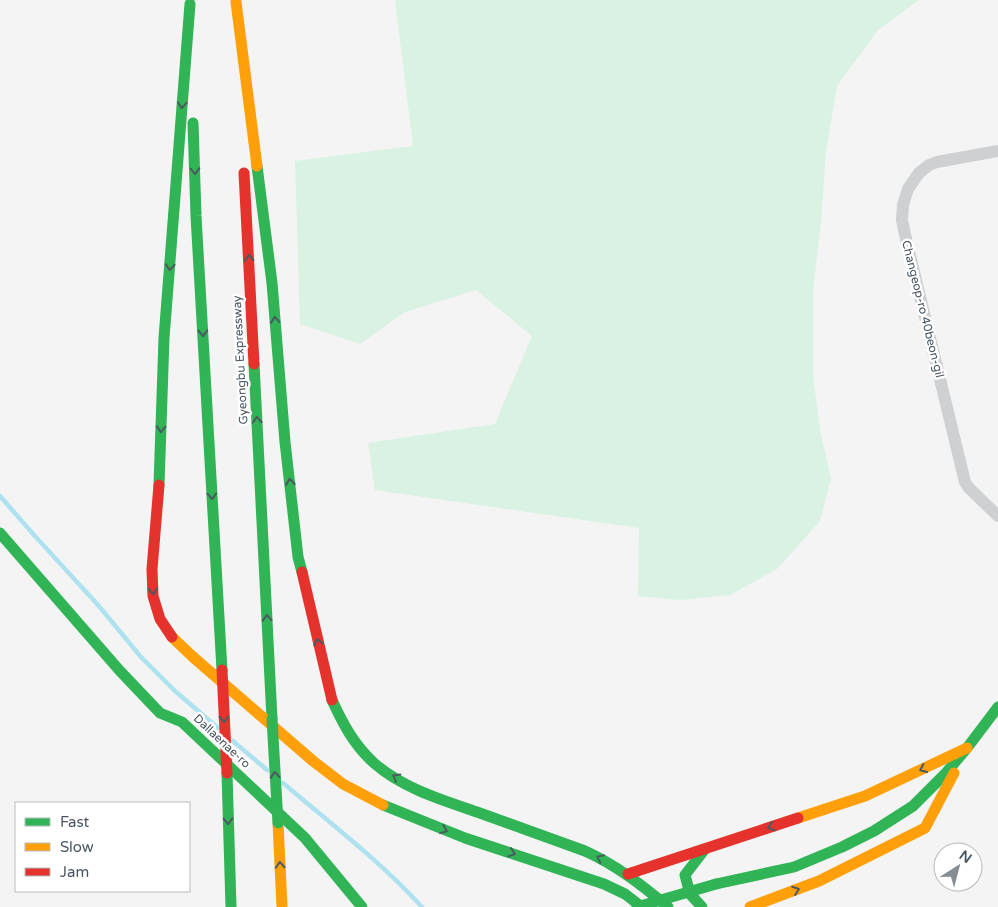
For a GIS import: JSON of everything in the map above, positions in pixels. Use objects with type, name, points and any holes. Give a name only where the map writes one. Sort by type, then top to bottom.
[{"type":"main road","points":[[236,1],[243,142]]},
{"type":"main road","points":[[236,1],[272,283],[285,442],[298,557],[332,699],[344,726],[357,745],[374,763],[390,775],[414,788],[601,858],[628,874],[668,907]]},
{"type":"main road","points":[[190,2],[196,216],[222,670],[231,907]]},
{"type":"main road","points":[[190,2],[164,338],[159,480],[152,569],[153,596],[160,619],[169,634],[192,657],[313,761],[343,784],[381,804],[465,838],[604,884],[625,894],[642,907]]},
{"type":"main road","name":"Gyeongbu Expressway","points":[[244,162],[282,907]]},
{"type":"main road","name":"Dallaenae-ro","points":[[0,533],[120,671],[160,713],[182,722],[306,838],[362,907]]},
{"type":"main road","points":[[637,907],[716,884],[794,867],[874,831],[913,806],[946,774],[998,707]]},
{"type":"main road","points":[[628,874],[865,796],[967,748]]},
{"type":"main road","points":[[750,907],[819,881],[926,828],[967,748]]},
{"type":"main road","points":[[702,907],[690,894],[685,875],[704,849]]},
{"type":"street","name":"Changeop-ro 40beon-gil","points":[[998,151],[937,162],[923,169],[915,178],[905,196],[902,213],[906,239],[965,482],[998,516]]},
{"type":"green space","points":[[395,0],[919,0],[878,30],[837,86],[826,151],[821,222],[813,290],[813,375],[820,430],[831,479],[820,521],[777,569],[730,595],[680,600],[638,596],[639,528],[375,490],[368,443],[495,424],[532,336],[476,290],[405,312],[360,344],[300,324],[295,161],[413,146]]},
{"type":"waterway","points":[[0,496],[98,605],[141,657],[175,691],[218,728]]},
{"type":"waterway","points":[[233,741],[267,770]]},
{"type":"waterway","points":[[283,783],[372,858],[422,907]]},
{"type":"traffic: fast","points":[[159,485],[164,338],[190,4]]},
{"type":"traffic: fast","points":[[193,123],[196,216],[222,670]]},
{"type":"traffic: fast","points":[[257,166],[272,283],[285,442],[298,557],[302,572]]},
{"type":"traffic: fast","points":[[254,364],[272,719]]},
{"type":"traffic: fast","points":[[0,533],[120,671],[160,713],[182,722],[305,838],[362,907]]},
{"type":"traffic: fast","points":[[332,700],[345,726],[361,749],[374,763],[397,780],[436,798],[585,851],[628,876],[668,907]]},
{"type":"traffic: fast","points":[[716,884],[794,867],[874,831],[913,806],[945,774],[998,707]]},
{"type":"traffic: fast","points":[[272,719],[278,823]]},
{"type":"traffic: fast","points":[[227,773],[231,907]]},
{"type":"traffic: fast","points":[[383,805],[465,838],[604,884],[625,894],[642,907]]},
{"type":"traffic: fast","points":[[702,907],[690,894],[685,875],[705,849]]},
{"type":"traffic: fast","points":[[637,907],[716,884]]},
{"type":"traffic: slow","points":[[236,2],[257,166]]},
{"type":"traffic: slow","points":[[172,637],[313,761],[343,784],[383,805]]},
{"type":"traffic: slow","points":[[798,818],[865,796],[967,748]]},
{"type":"traffic: slow","points":[[750,907],[819,881],[925,828],[954,773]]},
{"type":"traffic: slow","points":[[278,823],[282,907]]},
{"type":"traffic: jam","points":[[244,173],[254,364]]},
{"type":"traffic: jam","points":[[159,485],[152,569],[153,596],[160,619],[172,637]]},
{"type":"traffic: jam","points":[[302,572],[332,700]]},
{"type":"traffic: jam","points":[[222,670],[227,773]]},
{"type":"traffic: jam","points":[[628,874],[798,818]]}]
